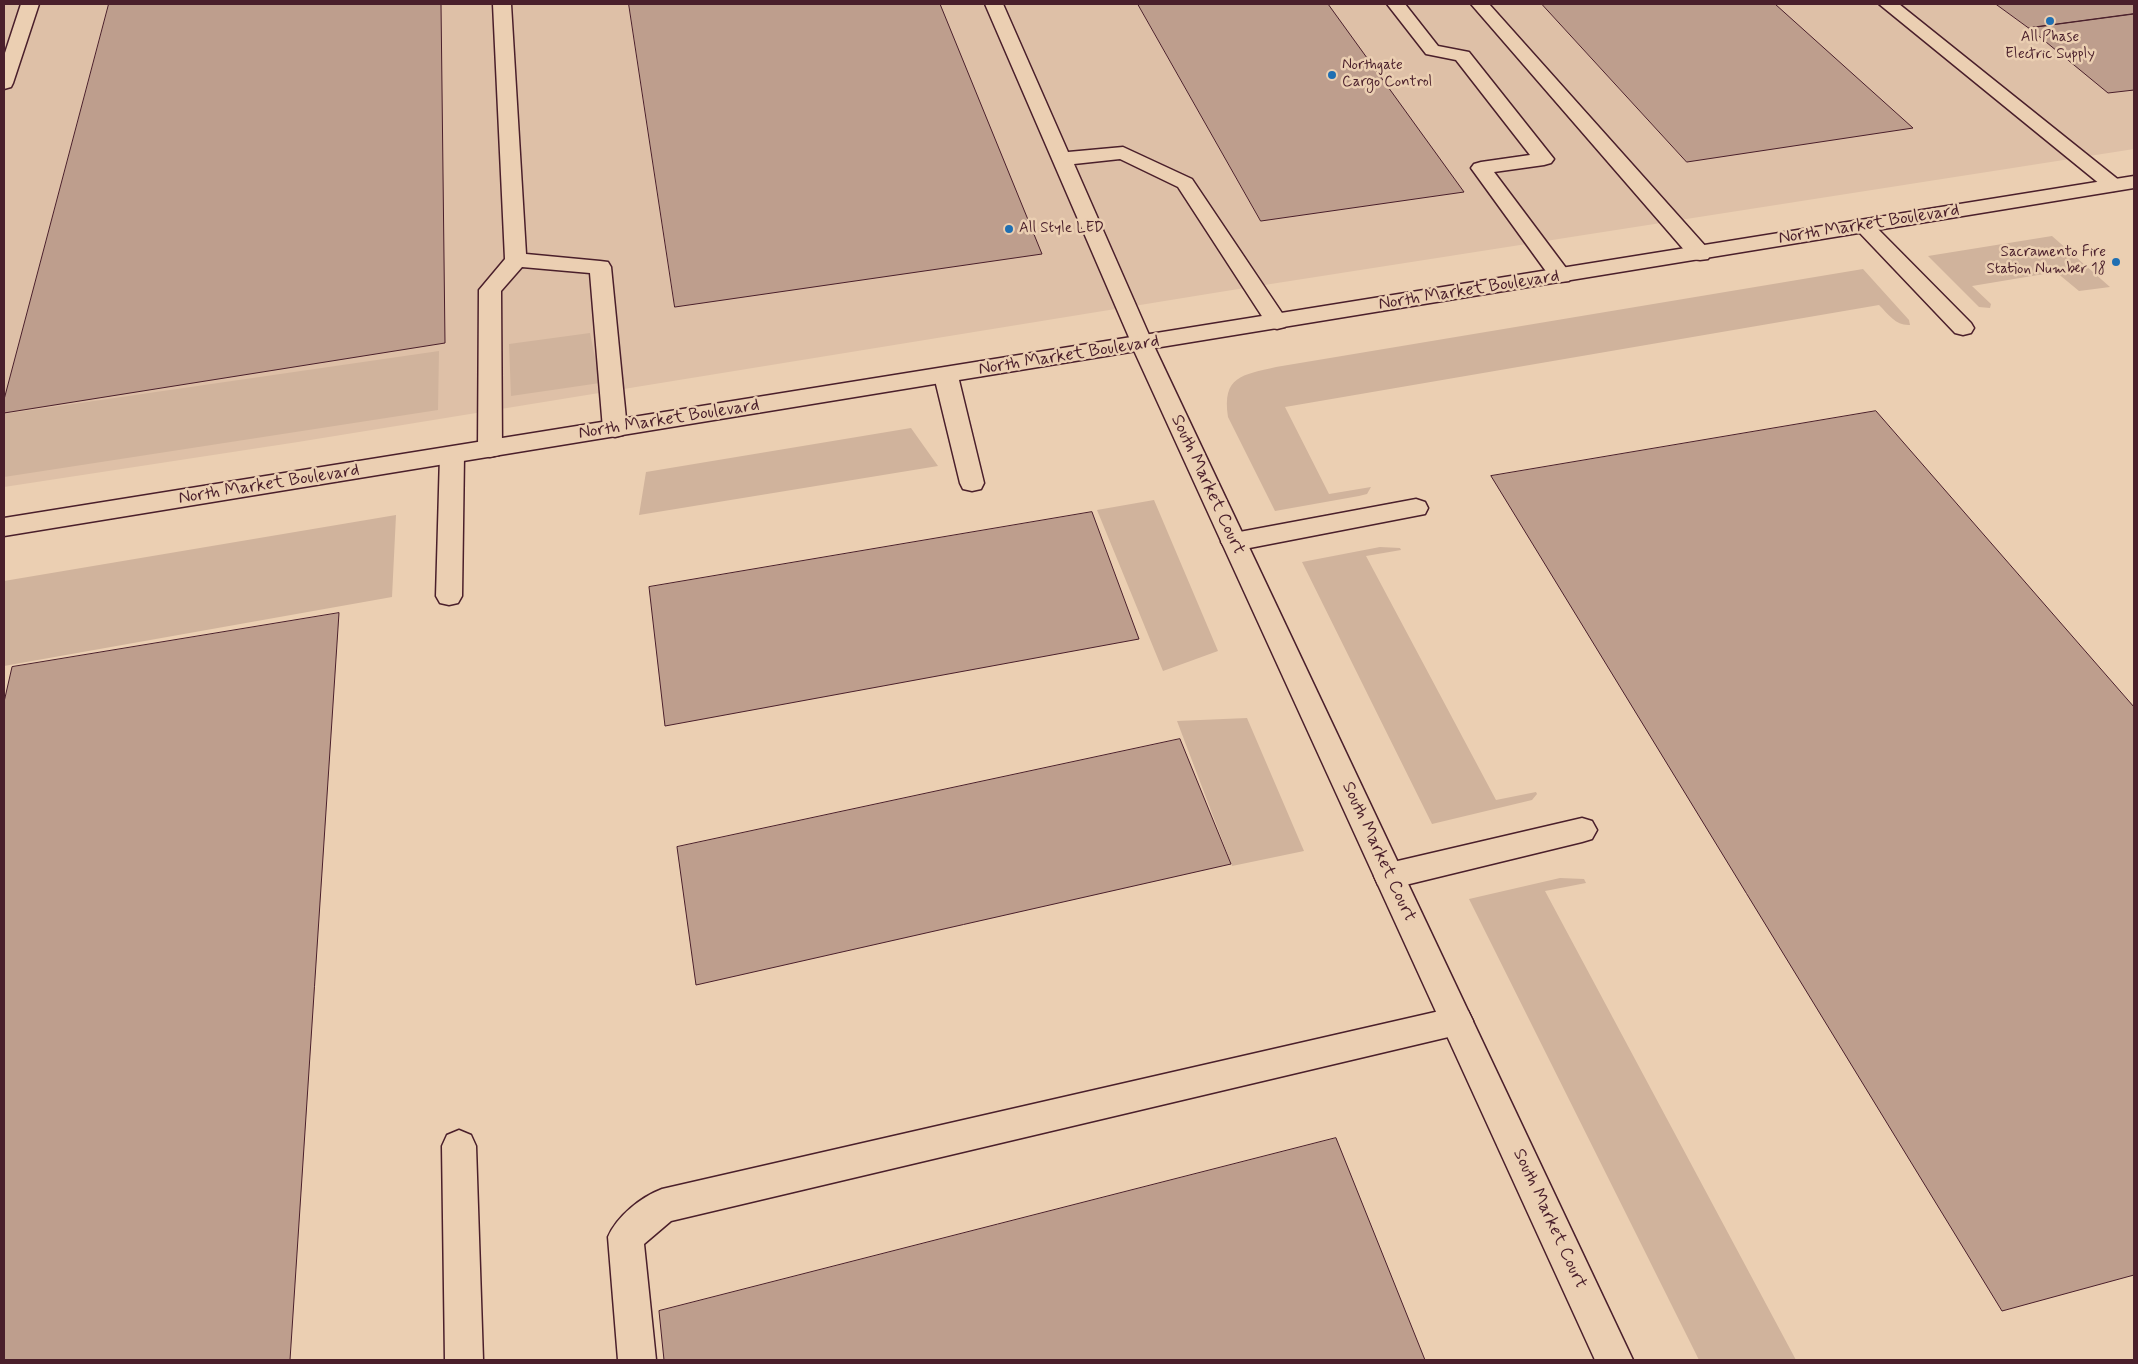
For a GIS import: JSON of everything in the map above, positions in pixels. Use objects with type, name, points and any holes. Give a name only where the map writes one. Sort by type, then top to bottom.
[{"type":"main road","points":[[4,83],[30,4]]},
{"type":"main road","points":[[490,449],[490,290],[516,260],[502,4]]},
{"type":"main road","name":"South Market Court","points":[[994,4],[1142,344],[1614,1360]]},
{"type":"main road","points":[[1396,4],[1432,50],[1462,56],[1544,159],[1481,168],[1561,276]]},
{"type":"main road","points":[[1480,4],[1700,254]]},
{"type":"main road","points":[[1888,4],[2124,184]]},
{"type":"main road","points":[[1061,159],[1123,153],[1185,183],[1277,322]]},
{"type":"main road","name":"North Market Boulevard","points":[[4,528],[2124,184]]},
{"type":"main road","points":[[1864,226],[1963,328]]},
{"type":"main road","points":[[516,260],[600,267],[615,429]]},
{"type":"main road","points":[[946,376],[972,483]]},
{"type":"main road","points":[[449,596],[452,455]]},
{"type":"main road","points":[[1234,542],[1416,508]]},
{"type":"main road","points":[[1389,876],[1582,830]]},
{"type":"main road","points":[[637,1360],[626,1237],[662,1206],[1457,1021]]},
{"type":"main road","points":[[459,1146],[464,1360]]},
{"type":"shaded area","points":[[4,4],[2134,4],[2134,149],[1226,291],[298,442],[4,487]]},
{"type":"shaded area","points":[[2052,236],[2110,287],[2079,291],[2056,272],[1972,286],[1991,304],[1990,308],[1979,307],[1928,256]]},
{"type":"shaded area","points":[[1863,269],[1909,320],[1910,325],[1897,322],[1879,305],[1285,407],[1329,494],[1371,487],[1367,494],[1359,496],[1275,511],[1228,417],[1228,393],[1232,385],[1237,380],[1253,372]]},
{"type":"shaded area","points":[[590,333],[600,383],[511,396],[509,344]]},
{"type":"shaded area","points":[[439,351],[438,410],[4,477],[4,414]]},
{"type":"shaded area","points":[[911,428],[938,466],[639,515],[646,472]]},
{"type":"shaded area","points":[[1154,500],[1218,651],[1163,671],[1097,510]]},
{"type":"shaded area","points":[[396,515],[392,597],[4,666],[4,581]]},
{"type":"shaded area","points":[[1380,547],[1400,548],[1401,550],[1366,556],[1496,800],[1536,792],[1537,794],[1532,800],[1432,824],[1302,562]]},
{"type":"shaded area","points":[[1247,718],[1304,851],[1232,866],[1177,721]]},
{"type":"shaded area","points":[[1560,878],[1584,879],[1586,883],[1545,891],[1796,1360],[1699,1360],[1469,899]]},
{"type":"building","points":[[109,4],[441,4],[445,343],[4,413],[4,400]]},
{"type":"building","points":[[629,4],[940,4],[1042,254],[675,307]]},
{"type":"building","points":[[1138,4],[1328,4],[1464,192],[1261,221]]},
{"type":"building","points":[[1542,4],[1775,4],[1913,128],[1687,162]]},
{"type":"building","name":"All Phase Electric Supply","points":[[1996,4],[2134,4],[2134,14],[2029,28]]},
{"type":"building","points":[[2134,14],[2134,90],[2108,93],[2029,28]]},
{"type":"building","points":[[1876,411],[2134,707],[2134,1275],[2002,1311],[1491,476]]},
{"type":"building","points":[[1092,512],[1139,639],[665,726],[649,587]]},
{"type":"building","points":[[339,613],[290,1360],[4,1360],[4,702],[12,667]]},
{"type":"building","points":[[1180,739],[1231,864],[696,985],[677,847]]},
{"type":"building","points":[[1336,1138],[1425,1360],[664,1360],[659,1311]]},
{"type":"place","name":"All Phase Electric Supply","points":[[2050,21]]},
{"type":"place","name":"Northgate Cargo Control","points":[[1332,75]]},
{"type":"place","name":"All Style LED","points":[[1009,229]]},
{"type":"place","name":"Sacramento Fire Station Number 18","points":[[2116,262]]}]
